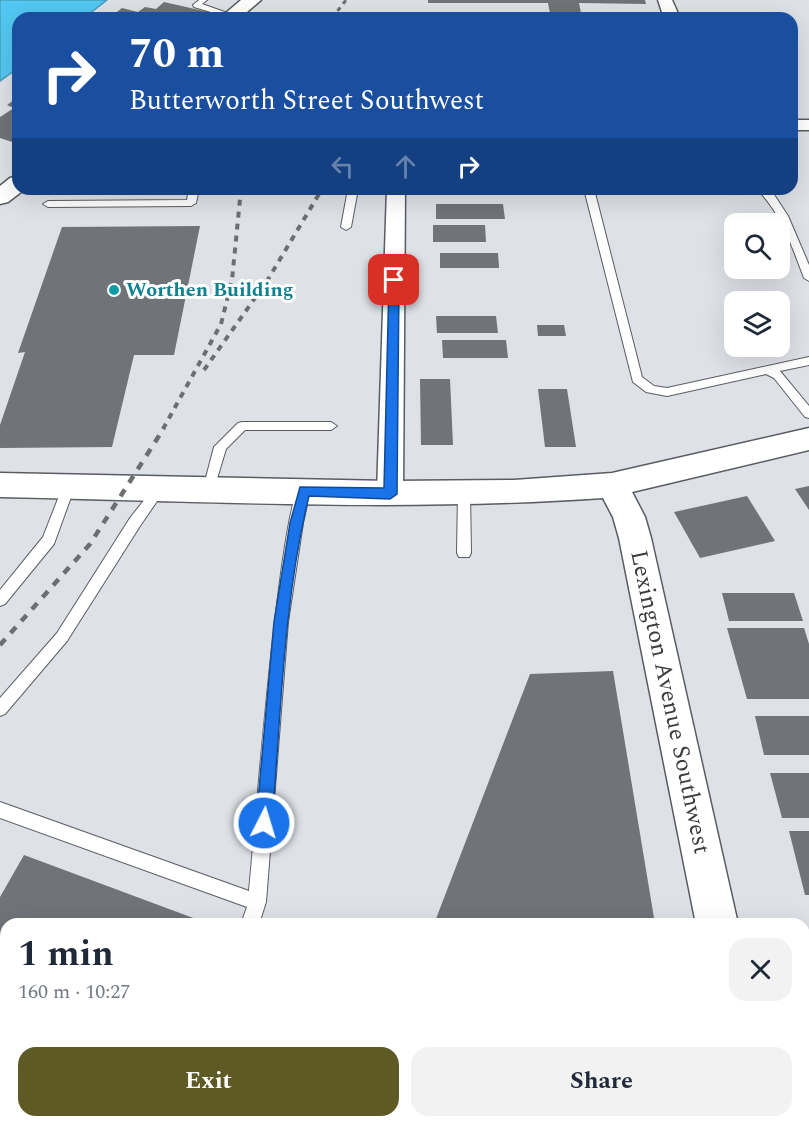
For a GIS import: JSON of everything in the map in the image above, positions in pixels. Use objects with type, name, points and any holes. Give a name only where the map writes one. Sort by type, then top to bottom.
[{"type":"street","points":[[237,12],[252,0]]},
{"type":"street","points":[[390,494],[396,195]]},
{"type":"street","points":[[0,485],[390,494],[464,493],[612,485],[809,439]]},
{"type":"street","name":"Lexington Avenue Southwest","points":[[612,485],[629,516],[716,918]]},
{"type":"lane","points":[[203,0],[197,5],[217,12]]},
{"type":"lane","points":[[132,203],[134,195]]},
{"type":"lane","points":[[48,204],[191,203],[193,195]]},
{"type":"lane","points":[[346,227],[352,195]]},
{"type":"lane","points":[[591,195],[637,378],[646,388],[656,392],[667,392],[809,361]]},
{"type":"lane","points":[[770,195],[778,207],[809,278]]},
{"type":"lane","points":[[769,371],[778,375],[809,414]]},
{"type":"lane","points":[[209,489],[220,447],[242,426],[331,426]]},
{"type":"lane","points":[[0,600],[49,540],[69,486]]},
{"type":"lane","points":[[0,709],[62,637],[135,522],[160,488]]},
{"type":"lane","points":[[252,918],[257,903],[281,622],[296,523],[304,491]]},
{"type":"lane","points":[[464,493],[464,553]]},
{"type":"lane","points":[[0,810],[257,903]]},
{"type":"water","points":[[0,0],[107,0],[92,12],[12,12],[12,72],[0,81]]},
{"type":"building","points":[[428,0],[645,0],[646,4],[579,3],[581,12],[550,12],[548,3],[428,3]]},
{"type":"building","points":[[164,2],[208,12],[138,12],[145,7],[156,9]]},
{"type":"building","points":[[122,8],[138,12],[117,12]]},
{"type":"building","points":[[12,109],[12,142],[0,138],[0,117]]},
{"type":"building","points":[[436,204],[503,204],[505,219],[436,219]]},
{"type":"building","points":[[433,225],[485,225],[486,242],[433,242]]},
{"type":"building","name":"Worthen Building","points":[[200,226],[174,355],[134,355],[112,447],[0,448],[0,425],[25,352],[18,353],[62,227]]},
{"type":"building","points":[[440,253],[498,253],[499,268],[440,268]]},
{"type":"building","points":[[436,316],[496,316],[498,333],[437,333]]},
{"type":"building","points":[[537,325],[564,325],[566,336],[538,336]]},
{"type":"building","points":[[442,340],[506,340],[508,358],[443,358]]},
{"type":"building","points":[[420,379],[450,379],[453,445],[421,445]]},
{"type":"building","points":[[538,389],[567,389],[576,447],[545,447]]},
{"type":"building","points":[[809,486],[809,510],[795,489]]},
{"type":"building","points":[[747,496],[775,541],[700,558],[674,512]]},
{"type":"building","points":[[722,593],[794,593],[803,621],[729,621]]},
{"type":"building","points":[[727,628],[804,628],[809,644],[809,699],[747,699]]},
{"type":"building","points":[[613,671],[654,918],[436,918],[530,674]]},
{"type":"building","points":[[755,716],[809,716],[809,755],[764,755]]},
{"type":"building","points":[[770,773],[809,773],[809,818],[782,818]]},
{"type":"building","points":[[789,831],[809,831],[809,895],[805,895]]},
{"type":"building","points":[[24,855],[193,918],[0,918],[0,897]]},
{"type":"railway","points":[[337,12],[346,0]]},
{"type":"railway","points":[[163,429],[221,324],[232,280],[240,195]]},
{"type":"railway","points":[[204,370],[267,281],[318,195]]},
{"type":"railway","points":[[0,645],[90,544],[164,428]]},
{"type":"place","name":"Worthen Building","points":[[114,290]]},
{"type":"route","points":[[264,823],[281,622],[296,523],[304,491],[390,494],[394,280]]}]
